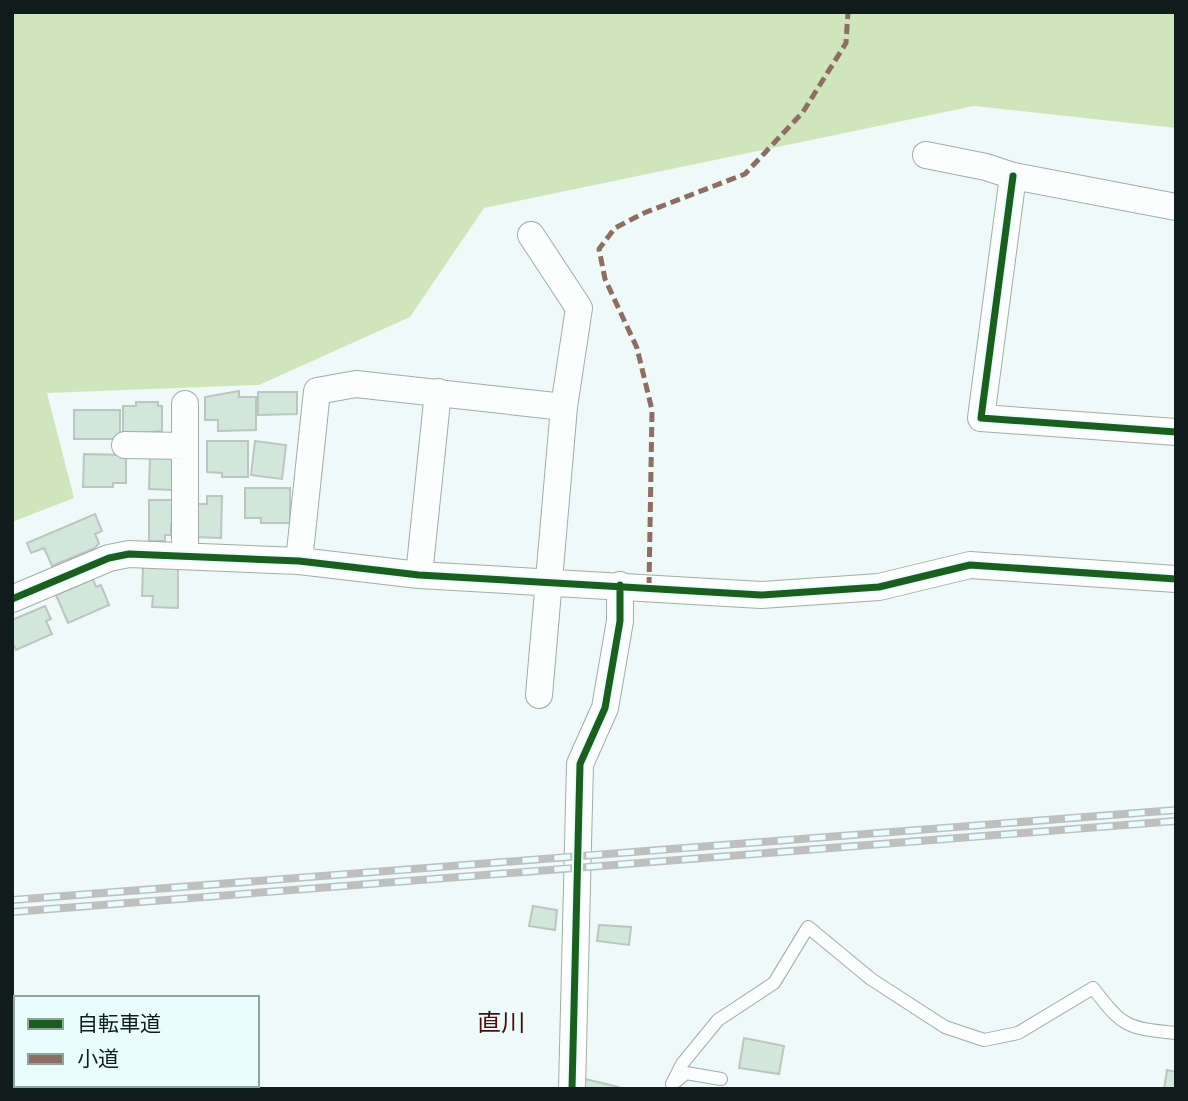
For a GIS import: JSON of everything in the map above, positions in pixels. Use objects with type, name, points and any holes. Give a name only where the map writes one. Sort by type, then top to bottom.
[{"type":"street","points":[[926,155],[986,167],[1013,176],[1176,208]]},
{"type":"street","points":[[1013,176],[981,418],[1176,432]]},
{"type":"street","points":[[531,234],[579,309],[564,407],[551,582],[539,695]]},
{"type":"street","points":[[299,561],[317,391],[356,384],[564,407]]},
{"type":"street","points":[[419,575],[438,393]]},
{"type":"street","points":[[185,404],[185,555]]},
{"type":"street","points":[[125,445],[185,446]]},
{"type":"street","points":[[12,599],[109,558],[129,554],[299,561],[419,575],[620,585],[761,596],[879,587],[970,565],[1176,579]]},
{"type":"street","points":[[572,1089],[580,764],[605,708],[620,621],[620,585]]},
{"type":"lane","points":[[671,1086],[682,1063],[718,1020],[774,983],[808,927],[871,979],[945,1027],[984,1040],[1018,1033],[1093,988],[1119,1022],[1148,1031],[1176,1033]]},
{"type":"lane","points":[[671,1086],[686,1073],[721,1079]]},
{"type":"green space","points":[[12,12],[1176,12],[1176,128],[974,106],[484,208],[410,317],[259,385],[47,393],[74,498],[12,522]]},
{"type":"building","points":[[239,391],[239,397],[256,397],[256,430],[218,431],[218,420],[205,420],[205,397]]},
{"type":"building","points":[[258,392],[297,392],[297,414],[258,415]]},
{"type":"building","points":[[136,402],[158,402],[158,406],[162,406],[162,431],[123,435],[123,406],[136,406]]},
{"type":"building","points":[[74,410],[120,410],[120,439],[74,439]]},
{"type":"building","points":[[207,441],[248,441],[248,477],[222,477],[222,473],[207,472]]},
{"type":"building","points":[[255,441],[286,445],[282,479],[251,475]]},
{"type":"building","points":[[84,454],[126,455],[126,483],[113,483],[113,487],[83,487]]},
{"type":"building","points":[[150,457],[172,457],[172,490],[149,489]]},
{"type":"building","points":[[245,488],[290,488],[290,523],[261,523],[261,518],[245,518]]},
{"type":"building","points":[[207,496],[222,496],[221,538],[194,537],[194,504],[207,504]]},
{"type":"building","points":[[149,500],[175,500],[175,524],[171,524],[171,535],[165,535],[165,541],[149,541]]},
{"type":"building","points":[[95,514],[102,531],[95,534],[99,543],[95,548],[52,566],[44,548],[31,553],[27,543]]},
{"type":"building","points":[[143,566],[178,566],[178,608],[152,607],[153,596],[142,596]]},
{"type":"building","points":[[93,579],[96,587],[101,585],[109,605],[68,623],[56,595]]},
{"type":"building","points":[[45,606],[51,619],[46,621],[52,634],[16,650],[12,641],[12,620]]},
{"type":"building","points":[[533,906],[557,910],[555,930],[529,926]]},
{"type":"building","points":[[599,925],[631,927],[629,945],[597,941]]},
{"type":"building","points":[[744,1038],[784,1046],[779,1074],[739,1068]]},
{"type":"building","points":[[1167,1070],[1176,1072],[1176,1089],[1164,1089]]},
{"type":"building","points":[[585,1079],[619,1087],[619,1089],[582,1089]]},
{"type":"railway","points":[[12,900],[1176,810]]},
{"type":"railway","points":[[12,912],[1176,821]]},
{"type":"marked path","points":[[649,587],[652,410],[637,348],[605,279],[599,249],[615,228],[644,213],[745,174],[803,112],[846,43],[848,12]]},
{"type":"cycle path","points":[[1013,176],[981,418],[1176,432]]},
{"type":"cycle path","points":[[12,599],[109,558],[129,554],[299,561],[419,575],[761,595],[879,587],[970,565],[1176,579]]},
{"type":"cycle path","points":[[572,1089],[580,764],[605,708],[620,621],[620,585]]},
{"type":"district","name":"直川","points":[[501,1023]]}]
